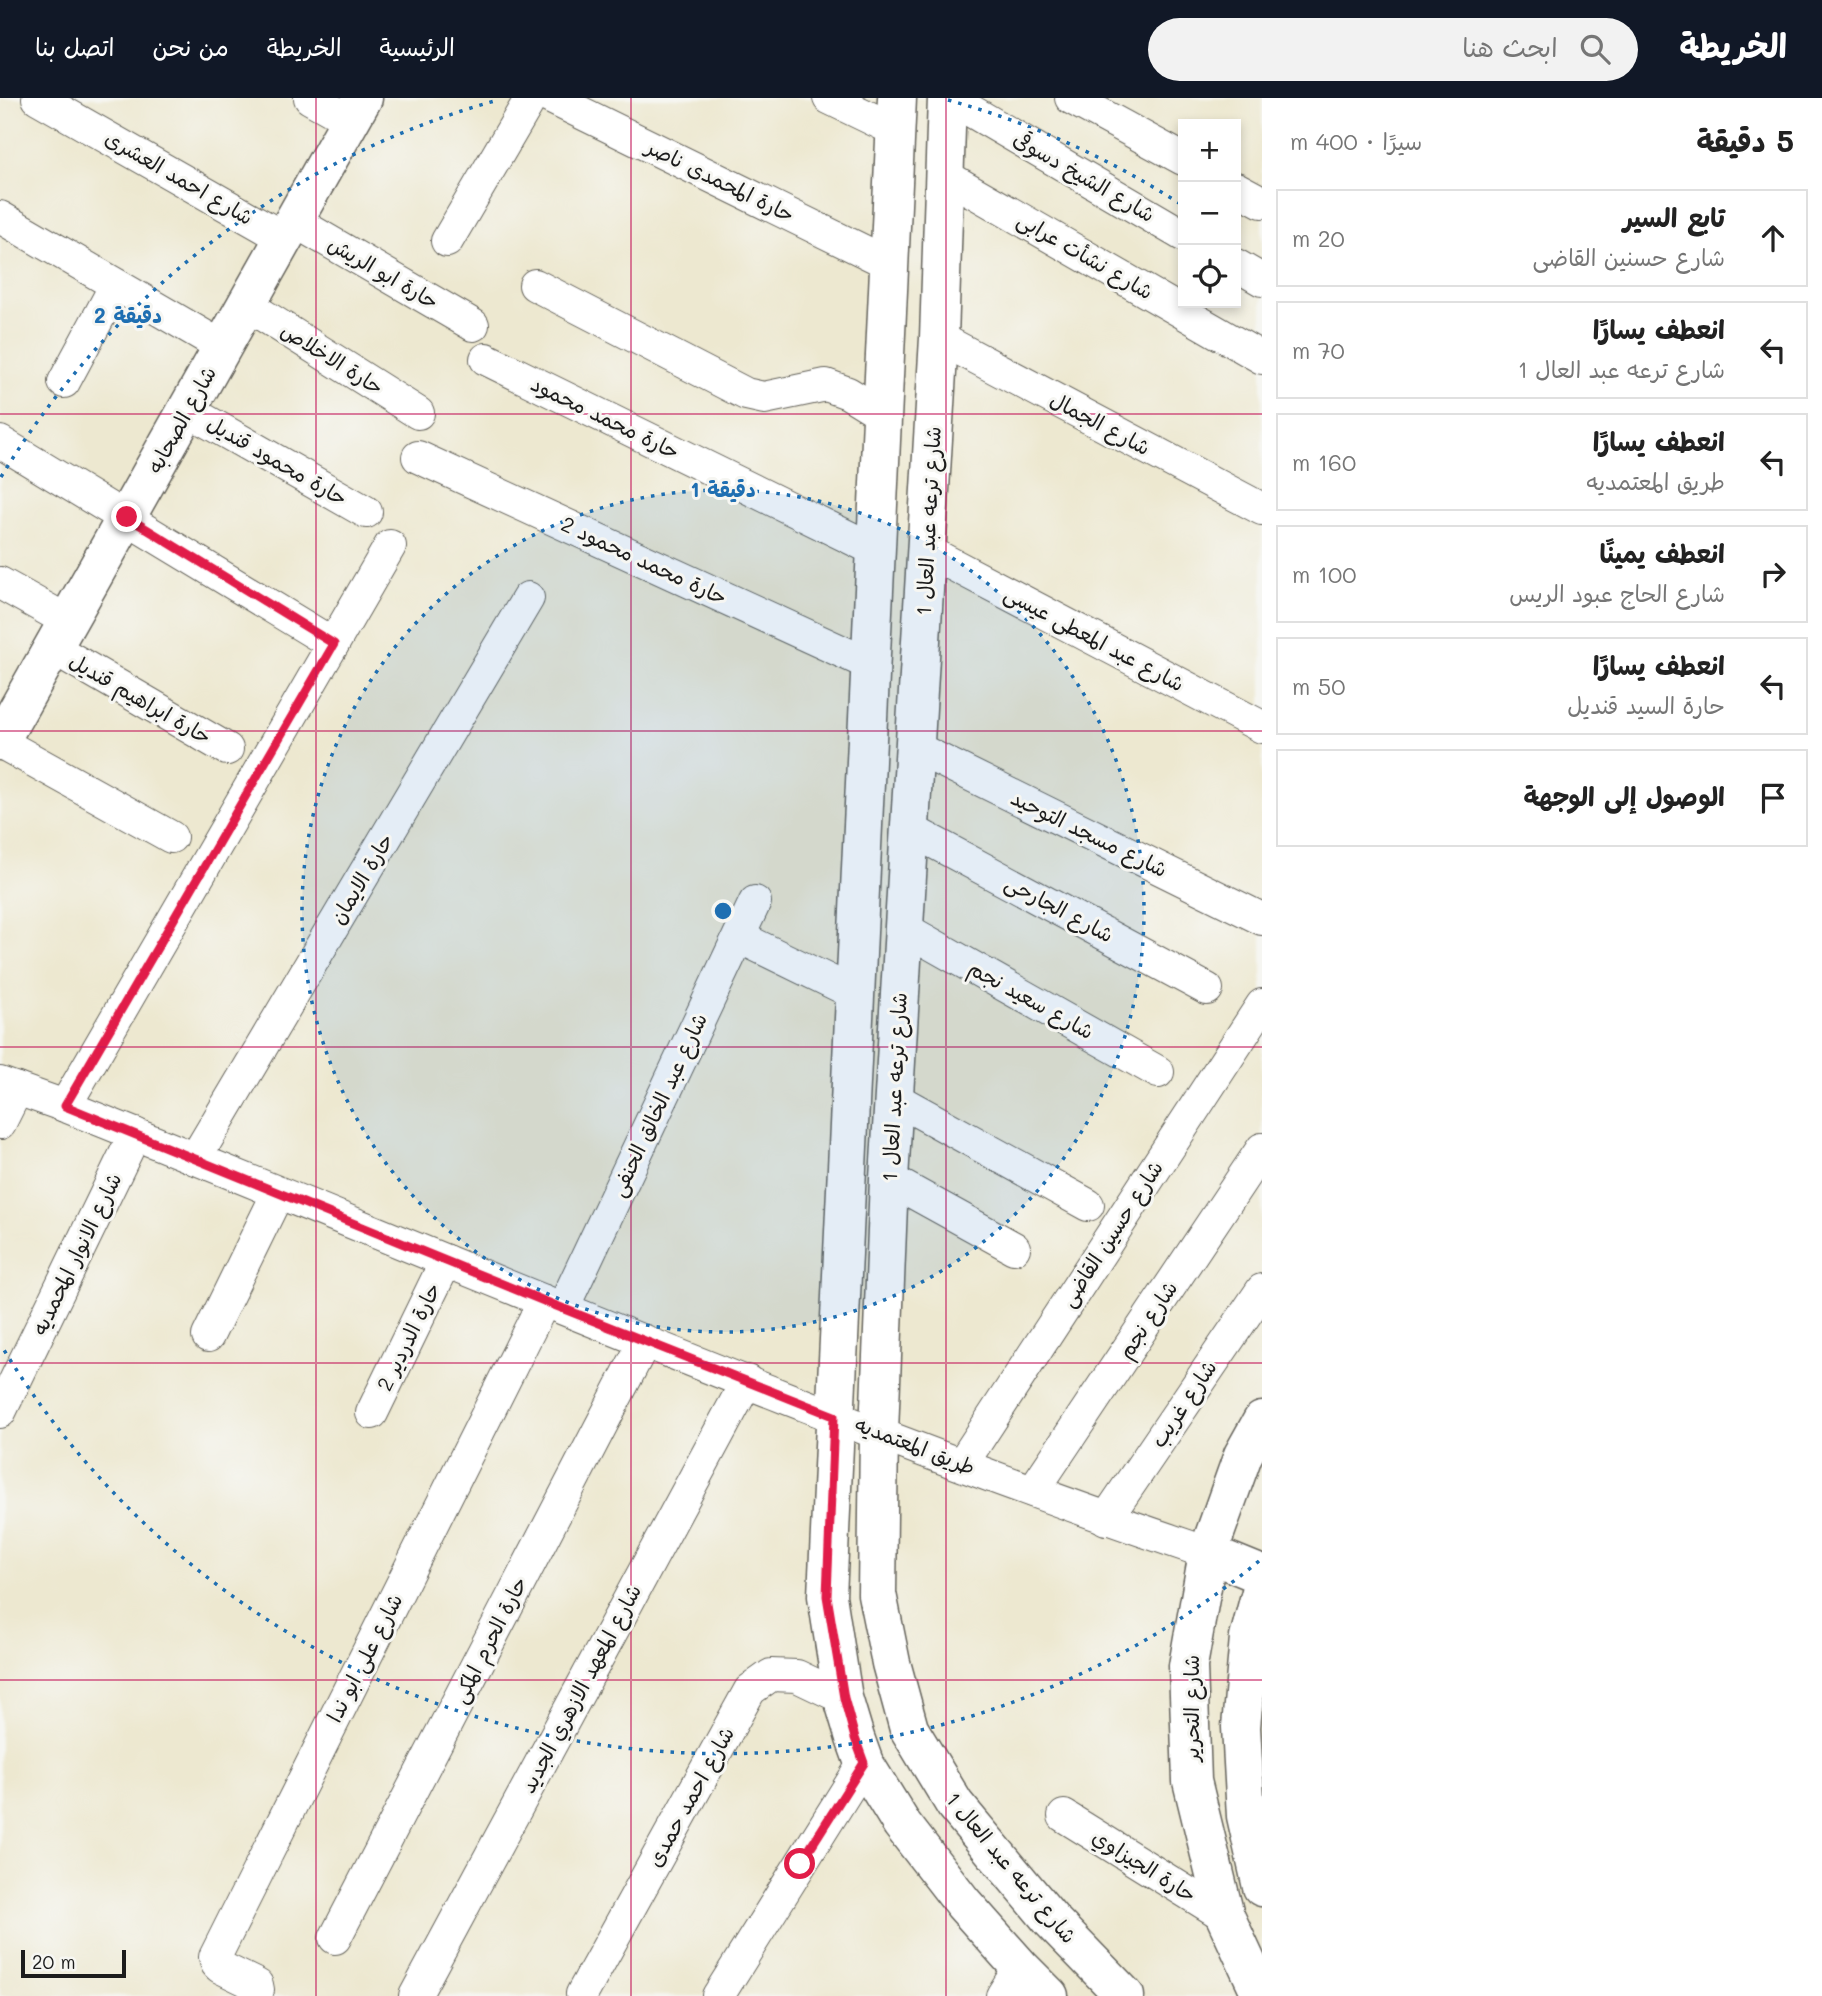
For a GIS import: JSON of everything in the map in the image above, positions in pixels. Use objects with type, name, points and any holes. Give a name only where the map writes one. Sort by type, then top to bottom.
[{"type":"street","name":"شارع احمد العشرى","points":[[38,98],[289,229]]},
{"type":"street","points":[[310,98],[357,109]]},
{"type":"street","points":[[447,241],[531,98]]},
{"type":"street","name":"حارة المحمدى ناصر","points":[[551,98],[890,264]]},
{"type":"street","points":[[829,98],[896,114],[827,1596],[844,1698],[864,1763],[901,1823],[962,1903],[1011,1982],[1049,1996]]},
{"type":"street","name":"شارع ترعه عبد العال 1","points":[[948,98],[939,338],[889,1179],[879,1433],[877,1594],[891,1663],[909,1729],[955,1805],[1052,1922],[1125,1996]]},
{"type":"street","name":"شارع الشيخ دسوقى","points":[[948,98],[1178,231]]},
{"type":"street","points":[[1071,98],[1178,156]]},
{"type":"street","name":"شارع الصحابه","points":[[2,734],[61,635],[357,109]]},
{"type":"street","name":"شارع نشأت عرابى","points":[[944,176],[1262,358]]},
{"type":"street","points":[[1241,191],[1262,202]]},
{"type":"street","points":[[4,228],[116,285],[223,347]]},
{"type":"street","name":"حارة ابو الريش","points":[[289,229],[473,325]]},
{"type":"street","points":[[1241,268],[1262,281]]},
{"type":"street","points":[[64,382],[116,285]]},
{"type":"street","points":[[535,285],[746,394],[764,398],[826,385],[848,393],[882,414]]},
{"type":"street","name":"حارة الاخلاص","points":[[247,305],[418,413]]},
{"type":"street","name":"شارع الجمال","points":[[939,338],[1262,509]]},
{"type":"street","name":"حارة محمد محمود","points":[[486,359],[875,550]]},
{"type":"street","name":"حارة محمود قنديل","points":[[187,410],[366,512]]},
{"type":"street","points":[[0,442],[334,644]]},
{"type":"street","name":"حارة محمد محمود 2","points":[[418,457],[869,664]]},
{"type":"street","points":[[65,1106],[390,546]]},
{"type":"street","name":"شارع عبد المعطى عيسى","points":[[927,551],[1262,727]]},
{"type":"street","name":"حارة ابراهيم قنديل","points":[[0,583],[61,635],[227,749]]},
{"type":"street","name":"حارة الايمان","points":[[195,1159],[528,598]]},
{"type":"street","points":[[2,734],[171,837]]},
{"type":"street","name":"شارع مسجد التوحيد","points":[[916,748],[1262,919]]},
{"type":"street","name":"شارع الجارحى","points":[[911,830],[1207,989]]},
{"type":"street","name":"شارع عبد الخالق الحنفى","points":[[553,1305],[755,902]]},
{"type":"street","name":"شارع سعيد نجم","points":[[905,929],[1158,1072]]},
{"type":"street","points":[[738,937],[854,993]]},
{"type":"street","name":"شارع حسين القاضى","points":[[962,1464],[1262,1004]]},
{"type":"street","points":[[0,1123],[8,1086]]},
{"type":"street","name":"طريق المعتمديه","points":[[8,1086],[65,1106],[553,1305],[834,1416],[1106,1519],[1208,1553]]},
{"type":"street","points":[[894,1098],[1088,1205]]},
{"type":"street","name":"شارع الانوار المحمديه","points":[[0,1412],[135,1134]]},
{"type":"street","name":"شارع نجم","points":[[1033,1491],[1262,1149]]},
{"type":"street","points":[[889,1179],[1014,1248]]},
{"type":"street","points":[[208,1336],[278,1193]]},
{"type":"street","name":"حارة الدردير 2","points":[[372,1413],[446,1261]]},
{"type":"street","name":"شارع غريب","points":[[1106,1519],[1262,1290]]},
{"type":"street","name":"شارع على ابو ندا","points":[[255,1996],[257,1984],[220,1967],[215,1957],[553,1305]]},
{"type":"street","name":"حارة الحرم المكى","points":[[335,1938],[645,1341]]},
{"type":"street","name":"شارع المعهد الازهري الجديد","points":[[415,1996],[747,1381]]},
{"type":"street","name":"شارع التحرير","points":[[1262,1421],[1243,1455],[1208,1553],[1188,1666],[1192,1781],[1225,1916],[1262,1996]]},
{"type":"street","points":[[1208,1553],[1262,1575]]},
{"type":"street","points":[[1262,1588],[1249,1639],[1241,1727],[1246,1816],[1262,1887]]},
{"type":"street","name":"شارع احمد حمدى","points":[[582,1994],[750,1689],[771,1675],[797,1676],[844,1698]]},
{"type":"street","points":[[718,1996],[864,1763]]},
{"type":"street","name":"حارة الجيزاوي","points":[[1064,1816],[1225,1916]]},
{"type":"route","points":[[127,517],[334,644],[65,1106],[834,1416],[827,1596],[844,1698],[864,1763],[800,1864]]}]
